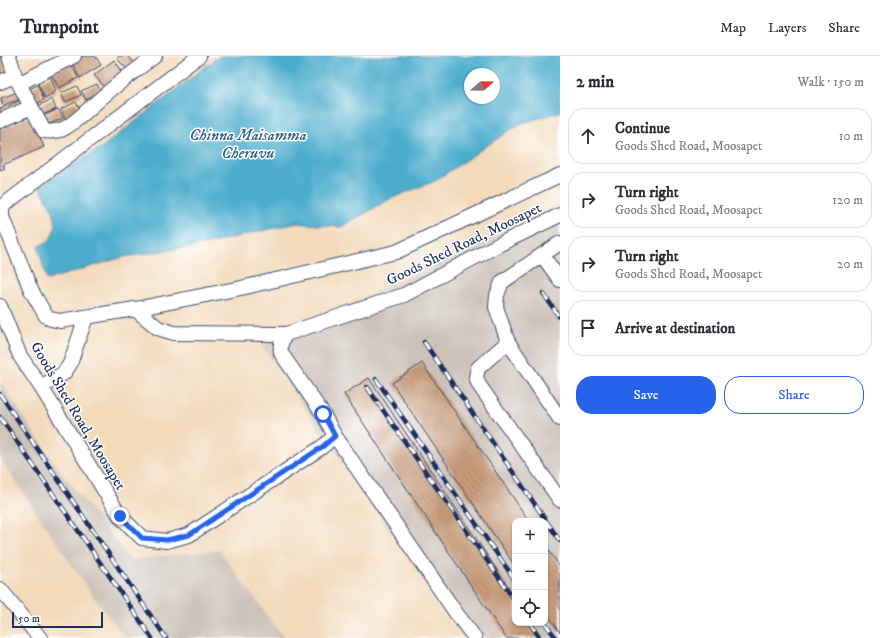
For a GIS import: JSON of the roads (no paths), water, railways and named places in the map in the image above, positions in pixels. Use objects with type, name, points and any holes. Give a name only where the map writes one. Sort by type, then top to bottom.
[{"type":"street","points":[[8,56],[18,80],[44,131],[51,132],[65,128],[77,120],[106,94],[155,56]]},
{"type":"street","points":[[0,82],[18,80],[74,56]]},
{"type":"street","points":[[199,56],[5,204],[2,208],[2,217],[31,290],[46,316],[51,319],[60,321],[135,309],[241,288],[396,252],[560,175]]},
{"type":"street","points":[[0,121],[31,107]]},
{"type":"street","name":"Goods Shed Road, Moosapet","points":[[135,309],[151,323],[166,332],[286,334],[404,295],[500,244],[560,215]]},
{"type":"street","points":[[560,243],[502,282],[497,295],[496,307],[508,342],[560,419]]},
{"type":"street","points":[[542,255],[560,280]]},
{"type":"street","name":"Goods Shed Road, Moosapet","points":[[0,306],[20,356],[41,387],[120,516],[142,538],[167,540],[189,535],[322,447],[335,436]]},
{"type":"street","points":[[41,387],[64,373],[70,364],[86,317]]},
{"type":"street","points":[[286,334],[281,340],[281,353],[323,414],[335,436],[456,613],[475,638]]},
{"type":"street","points":[[508,342],[478,368],[476,377],[479,385],[560,500]]},
{"type":"street","points":[[0,590],[40,638]]},
{"type":"water","name":"Chinna Maisamma Cheruvu","points":[[219,56],[560,56],[560,112],[519,124],[435,181],[392,198],[341,227],[296,223],[203,245],[123,257],[47,280],[38,247],[50,240],[56,226],[53,211],[39,186],[105,145]]},
{"type":"railway","points":[[543,293],[560,318]]},
{"type":"railway","points":[[424,342],[560,541]]},
{"type":"railway","points":[[376,379],[512,576]]},
{"type":"railway","points":[[367,387],[512,597]]},
{"type":"railway","points":[[0,394],[166,638]]},
{"type":"railway","points":[[0,417],[152,638]]},
{"type":"railway","points":[[532,626],[540,638]]},
{"type":"railway","points":[[547,626],[556,638]]}]
